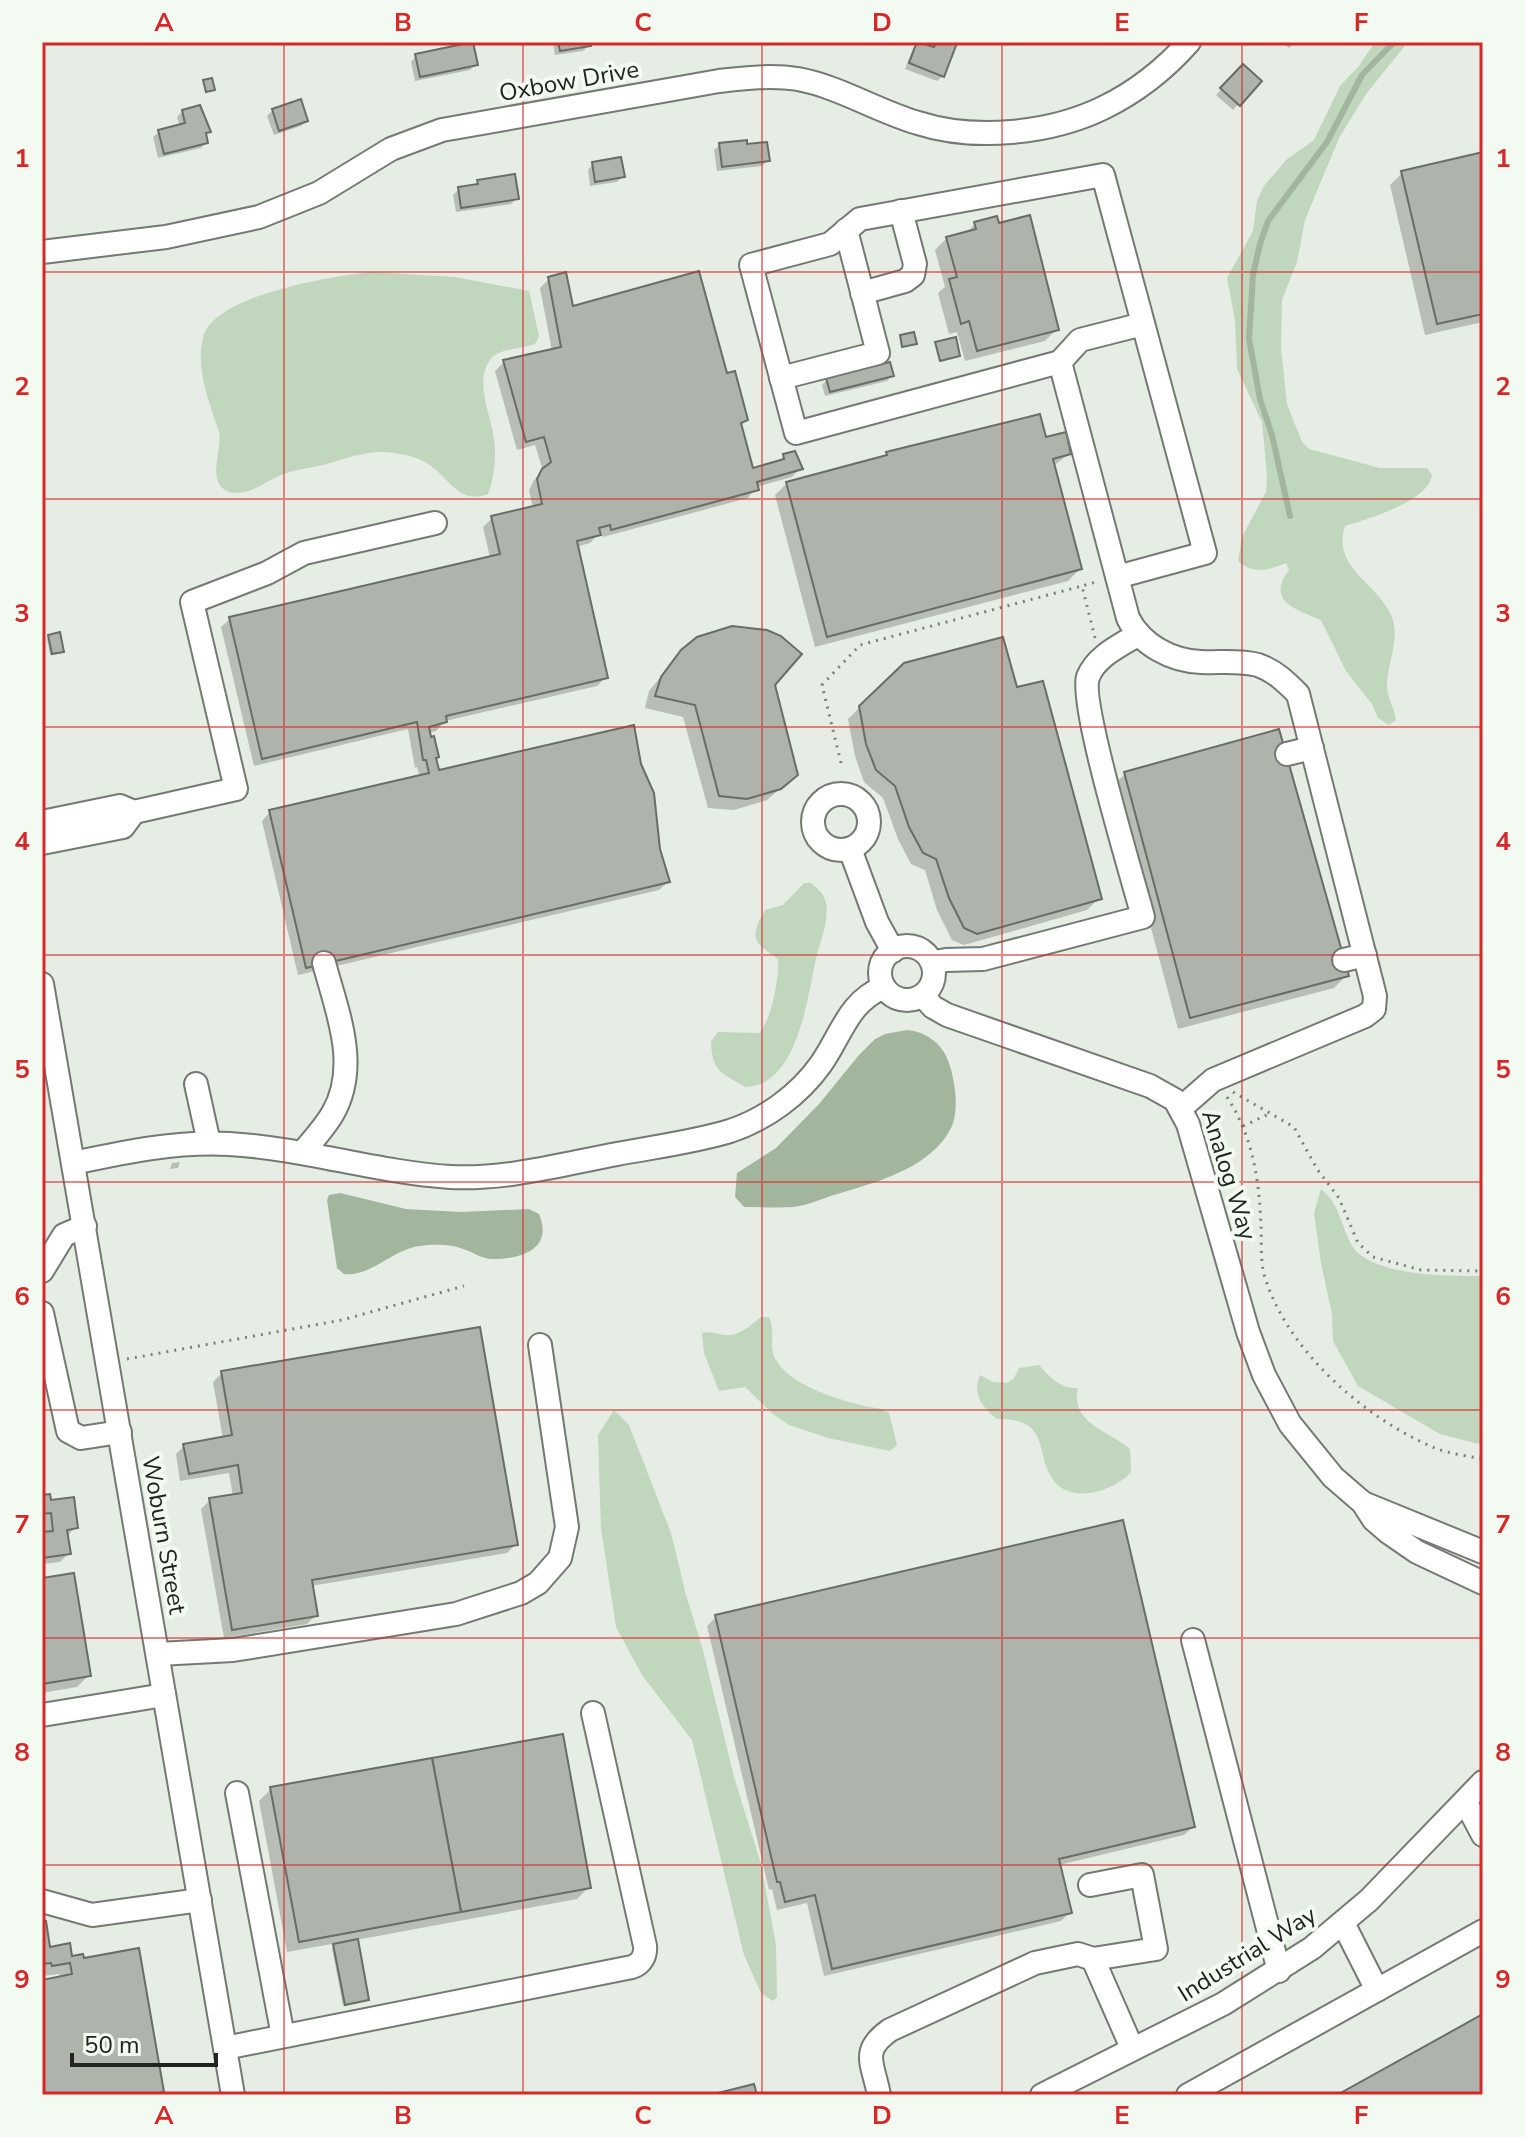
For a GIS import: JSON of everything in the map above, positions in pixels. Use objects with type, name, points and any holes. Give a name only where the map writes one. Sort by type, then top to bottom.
[{"type":"street","name":"Oxbow Drive","points":[[42,252],[166,237],[259,217],[319,193],[391,149],[442,130],[735,79],[784,78],[813,83],[909,121],[946,130],[979,133],[1046,126],[1084,116],[1125,96],[1146,82],[1189,42]]},
{"type":"street","points":[[1117,577],[1205,553],[1103,175],[860,219],[830,244],[751,265],[796,433],[1060,362],[1080,340],[1143,324]]},
{"type":"street","points":[[862,293],[907,280],[915,272],[901,211]]},
{"type":"street","points":[[781,378],[878,353],[846,230]]},
{"type":"street","points":[[1060,362],[1128,618],[1139,634],[1160,651],[1179,659],[1257,665],[1280,675],[1298,694],[1312,748],[1354,958],[1376,1002],[1370,1013],[1213,1080],[1181,1108]]},
{"type":"street","points":[[42,822],[120,806],[134,812],[236,789],[192,602],[269,572],[304,553],[435,523]]},
{"type":"street","points":[[932,963],[983,959],[1152,915],[1092,728],[1086,691],[1087,678],[1105,655],[1139,634]]},
{"type":"street","points":[[1287,754],[1312,748]]},
{"type":"street","points":[[42,843],[123,827],[134,812]]},
{"type":"street","points":[[850,849],[877,922],[893,951]]},
{"type":"street","points":[[73,1163],[150,1147],[209,1143],[303,1152],[406,1172],[473,1177],[520,1172],[718,1134],[753,1121],[796,1092],[821,1063],[859,1002],[884,987],[880,976],[881,964],[893,951],[905,947],[918,949],[932,963],[932,983],[923,996]]},
{"type":"street","points":[[303,1152],[335,1109],[346,1075],[344,1041],[324,963]]},
{"type":"street","name":"Woburn Street","points":[[42,984],[49,1068],[85,1226],[233,2095]]},
{"type":"street","name":"Analog Way","points":[[884,987],[902,999],[923,996],[933,1007],[947,1015],[1132,1079],[1166,1094],[1181,1108],[1248,1332],[1264,1375],[1282,1410],[1305,1444],[1333,1477],[1363,1503],[1374,1520],[1417,1552],[1483,1583]]},
{"type":"street","points":[[196,1084],[209,1143]]},
{"type":"street","points":[[42,1271],[64,1235],[85,1226]]},
{"type":"street","points":[[42,1313],[68,1431],[81,1438],[120,1432]]},
{"type":"street","points":[[158,1654],[233,1650],[456,1614],[521,1593],[538,1583],[560,1558],[567,1527],[540,1345]]},
{"type":"street","name":"Analog Way","points":[[1363,1503],[1483,1552]]},
{"type":"street","points":[[1193,1640],[1279,1971]]},
{"type":"street","points":[[42,1715],[164,1695]]},
{"type":"street","points":[[225,2048],[632,1967],[641,1962],[645,1946],[593,1713]]},
{"type":"street","name":"Industrial Way","points":[[1042,2095],[1212,2010],[1279,1971],[1343,1923],[1483,1782]]},
{"type":"street","points":[[237,1793],[283,2036]]},
{"type":"street","points":[[1465,1801],[1483,1835]]},
{"type":"street","points":[[879,2095],[870,2049],[875,2040],[890,2030],[1035,1963],[1078,1954],[1093,1959],[1156,1949],[1142,1875],[1090,1885]]},
{"type":"street","points":[[42,1901],[92,1915],[200,1900]]},
{"type":"street","points":[[1343,1923],[1377,1990]]},
{"type":"street","points":[[1188,2095],[1483,1931]]},
{"type":"street","points":[[1093,1959],[1132,2048]]},
{"type":"path","points":[[841,763],[822,685],[860,645],[1117,577]]},
{"type":"path","points":[[1082,586],[1097,643],[1105,655]]},
{"type":"path","points":[[1232,1091],[1294,1127],[1317,1169],[1339,1198],[1358,1243],[1373,1257],[1421,1270],[1483,1271]]},
{"type":"path","points":[[1225,1095],[1243,1126],[1255,1156],[1263,1272],[1286,1327],[1359,1403],[1396,1428],[1437,1449],[1483,1459]]},
{"type":"path","points":[[1243,1126],[1271,1113]]},
{"type":"path","points":[[108,1364],[342,1320],[464,1286]]},
{"type":"shaded area","points":[[1375,42],[1408,42],[1366,94],[1339,138],[1305,220],[1297,262],[1282,300],[1281,348],[1287,404],[1302,442],[1309,449],[1380,468],[1427,468],[1432,475],[1428,484],[1409,501],[1345,526],[1342,540],[1350,564],[1376,593],[1394,623],[1387,688],[1396,720],[1389,725],[1378,718],[1372,704],[1346,671],[1321,620],[1293,608],[1282,597],[1283,581],[1289,570],[1286,563],[1261,570],[1238,561],[1242,537],[1266,492],[1267,476],[1262,422],[1237,369],[1235,320],[1227,278],[1253,231],[1257,201],[1264,186],[1286,160],[1314,140],[1340,86]]},
{"type":"shaded area","points":[[371,272],[455,277],[529,291],[539,336],[536,343],[494,356],[484,377],[484,396],[495,448],[494,472],[488,494],[469,496],[424,462],[384,452],[358,455],[291,472],[248,491],[236,493],[225,490],[217,478],[220,439],[201,362],[203,338],[211,323],[228,310],[276,290]]},
{"type":"shaded area","points":[[804,883],[811,883],[822,893],[827,912],[804,1016],[788,1056],[777,1072],[763,1083],[745,1087],[719,1070],[713,1059],[711,1041],[718,1032],[759,1033],[763,1027],[774,998],[778,959],[763,948],[755,933],[765,910],[783,905]]},
{"type":"shaded area","points":[[907,1030],[934,1041],[944,1052],[950,1066],[956,1104],[952,1126],[943,1141],[917,1163],[867,1185],[798,1206],[744,1207],[735,1197],[737,1173],[776,1148],[875,1039]]},
{"type":"shaded area","points":[[1321,1189],[1335,1207],[1350,1242],[1359,1254],[1373,1262],[1410,1272],[1483,1276],[1483,1445],[1440,1434],[1358,1386],[1333,1341],[1332,1314],[1314,1213]]},
{"type":"shaded area","points":[[340,1193],[406,1209],[461,1212],[529,1209],[539,1214],[542,1236],[532,1250],[504,1259],[481,1257],[453,1246],[425,1245],[410,1248],[363,1271],[344,1274],[337,1268],[327,1200],[329,1195]]},
{"type":"shaded area","points":[[761,1317],[769,1317],[774,1355],[784,1370],[824,1394],[889,1413],[897,1445],[890,1451],[828,1438],[789,1425],[745,1387],[719,1391],[704,1353],[702,1333],[735,1334]]},
{"type":"shaded area","points":[[1039,1365],[1061,1384],[1078,1388],[1077,1400],[1085,1418],[1130,1449],[1131,1472],[1113,1486],[1078,1493],[1057,1485],[1050,1475],[1033,1429],[1019,1421],[997,1419],[983,1405],[977,1388],[980,1375],[993,1382],[1007,1383],[1019,1368]]},
{"type":"shaded area","points":[[614,1410],[629,1425],[671,1533],[734,1777],[761,1864],[776,1945],[777,1997],[773,2001],[761,1993],[744,1955],[692,1740],[642,1675],[616,1627],[601,1528],[598,1435]]},
{"type":"building","points":[[473,42],[478,65],[420,77],[415,54]]},
{"type":"building","points":[[558,42],[594,42],[594,43],[560,51]]},
{"type":"building","points":[[917,42],[934,47],[936,42],[957,43],[944,77],[909,63]]},
{"type":"building","points":[[1243,64],[1262,81],[1240,106],[1220,88]]},
{"type":"building","points":[[212,78],[215,90],[206,92],[203,80]]},
{"type":"building","points":[[301,99],[308,121],[279,131],[272,109]]},
{"type":"building","points":[[200,105],[211,132],[206,133],[208,143],[164,154],[158,130],[185,123],[182,110]]},
{"type":"building","points":[[747,140],[747,144],[767,142],[770,161],[722,167],[719,143]]},
{"type":"building","points":[[1483,152],[1483,314],[1437,324],[1401,171]]},
{"type":"building","points":[[621,157],[625,177],[595,182],[592,162]]},
{"type":"building","points":[[515,174],[519,199],[461,208],[458,187],[478,184],[477,180]]},
{"type":"building","points":[[1030,215],[1059,330],[977,351],[969,321],[961,324],[949,279],[957,277],[946,237],[976,229],[974,222],[997,216],[999,223]]},
{"type":"building","points":[[699,271],[727,373],[735,371],[748,420],[741,423],[753,468],[784,459],[783,454],[795,451],[803,469],[757,482],[759,490],[611,530],[610,525],[599,528],[601,535],[577,541],[608,678],[446,716],[447,722],[429,727],[439,757],[436,758],[439,770],[634,725],[641,764],[654,793],[660,849],[670,882],[306,968],[269,810],[429,773],[426,760],[423,760],[417,722],[262,759],[229,617],[500,554],[491,516],[542,504],[537,479],[542,469],[551,462],[544,437],[526,442],[503,360],[561,347],[548,277],[566,272],[573,306]]},
{"type":"building","points":[[914,332],[917,344],[902,347],[900,335]]},
{"type":"building","points":[[956,337],[960,356],[940,361],[935,342]]},
{"type":"building","points":[[890,362],[894,376],[830,392],[826,378]]},
{"type":"building","points":[[1040,414],[1046,437],[1066,432],[1071,454],[1053,459],[1082,569],[827,637],[786,482],[887,455],[886,452]]},
{"type":"building","points":[[732,626],[767,630],[781,636],[802,654],[775,685],[798,775],[781,789],[747,799],[719,796],[695,705],[655,696],[661,677],[681,650],[697,637]]},
{"type":"building","points":[[60,632],[64,652],[52,654],[48,635]]},
{"type":"building","points":[[1003,637],[1017,687],[1043,681],[1102,899],[977,934],[964,928],[949,898],[936,859],[923,853],[909,827],[895,786],[876,770],[866,744],[859,706],[904,663]]},
{"type":"building","points":[[1279,729],[1349,976],[1190,1018],[1124,772]]},
{"type":"building","points":[[480,1327],[518,1545],[312,1580],[318,1616],[232,1630],[209,1498],[242,1493],[238,1465],[189,1474],[183,1444],[232,1435],[221,1371]]},
{"type":"building","points":[[50,1494],[51,1500],[74,1497],[78,1528],[67,1530],[71,1554],[42,1558],[42,1532],[53,1531],[51,1513],[42,1514],[42,1495]]},
{"type":"building","points":[[1123,1520],[1195,1827],[1059,1859],[1072,1913],[832,1969],[815,1895],[785,1902],[780,1882],[777,1882],[715,1615]]},
{"type":"building","points":[[74,1573],[91,1676],[42,1684],[42,1578]]},
{"type":"building","points":[[563,1734],[591,1888],[461,1912],[432,1758]]},
{"type":"building","points":[[432,1758],[461,1912],[299,1942],[270,1787]]},
{"type":"building","points":[[46,1921],[50,1947],[70,1943],[72,1956],[83,1954],[84,1958],[139,1948],[164,2092],[147,2095],[42,2095],[42,1980],[72,1974],[70,1963],[42,1964],[42,1922]]},
{"type":"building","points":[[358,1939],[369,2000],[345,2005],[333,1944]]},
{"type":"building","points":[[1483,2014],[1483,2095],[1337,2095]]},
{"type":"building","points":[[754,2084],[757,2095],[710,2095]]},
{"type":"waterway","points":[[1290,516],[1272,435],[1260,399],[1249,339],[1253,275],[1268,221],[1327,142],[1362,75],[1394,42]]}]
